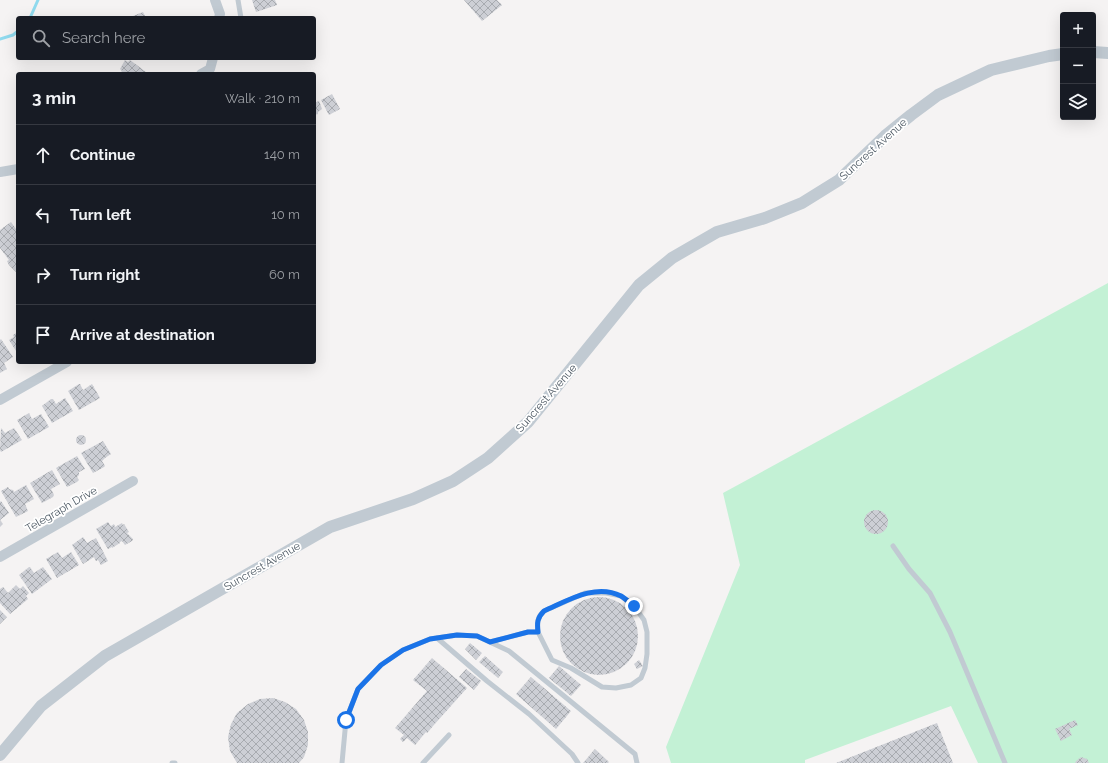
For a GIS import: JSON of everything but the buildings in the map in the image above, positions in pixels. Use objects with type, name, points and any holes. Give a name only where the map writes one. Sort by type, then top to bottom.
[{"type":"street","points":[[215,0],[220,16]]},
{"type":"street","points":[[1096,52],[1108,53]]},
{"type":"street","name":"Suncrest Avenue","points":[[0,755],[41,706],[105,656],[330,527],[413,499],[453,481],[488,458],[528,422],[639,285],[672,258],[717,232],[765,218],[802,203],[839,180],[885,136],[938,95],[991,70],[1060,54]]},
{"type":"street","points":[[205,72],[210,69],[212,60]]},
{"type":"street","points":[[0,172],[16,169]]},
{"type":"street","points":[[0,400],[63,364]]},
{"type":"street","name":"Telegraph Drive","points":[[0,557],[133,480]]},
{"type":"lane","points":[[238,0],[241,16]]},
{"type":"lane","points":[[893,546],[909,569],[930,593],[950,632],[1005,763]]},
{"type":"lane","points":[[585,593],[606,593],[621,596],[634,606],[644,620],[647,632],[647,654],[645,668],[641,678],[631,685],[616,688],[602,687],[571,668],[552,660],[538,632],[537,621],[544,611],[585,593]]},
{"type":"lane","points":[[490,642],[528,632],[538,632]]},
{"type":"lane","points":[[342,763],[346,720],[358,689],[381,665],[403,650],[430,639],[457,635],[477,636],[510,651],[635,754],[637,763]]},
{"type":"lane","points":[[438,638],[487,681],[529,714],[572,754],[578,763]]},
{"type":"lane","points":[[423,763],[449,735]]},
{"type":"green space","points":[[1108,283],[1108,763],[978,763],[951,706],[805,760],[805,763],[671,763],[666,747],[740,565],[723,493]]},
{"type":"waterway","points":[[31,16],[38,0]]},
{"type":"waterway","points":[[0,39],[16,33]]},
{"type":"route","points":[[346,720],[358,689],[381,665],[403,650],[430,639],[457,635],[477,636],[490,642],[528,632],[538,632],[537,621],[544,611],[585,593],[606,593],[621,596],[634,606]]}]
